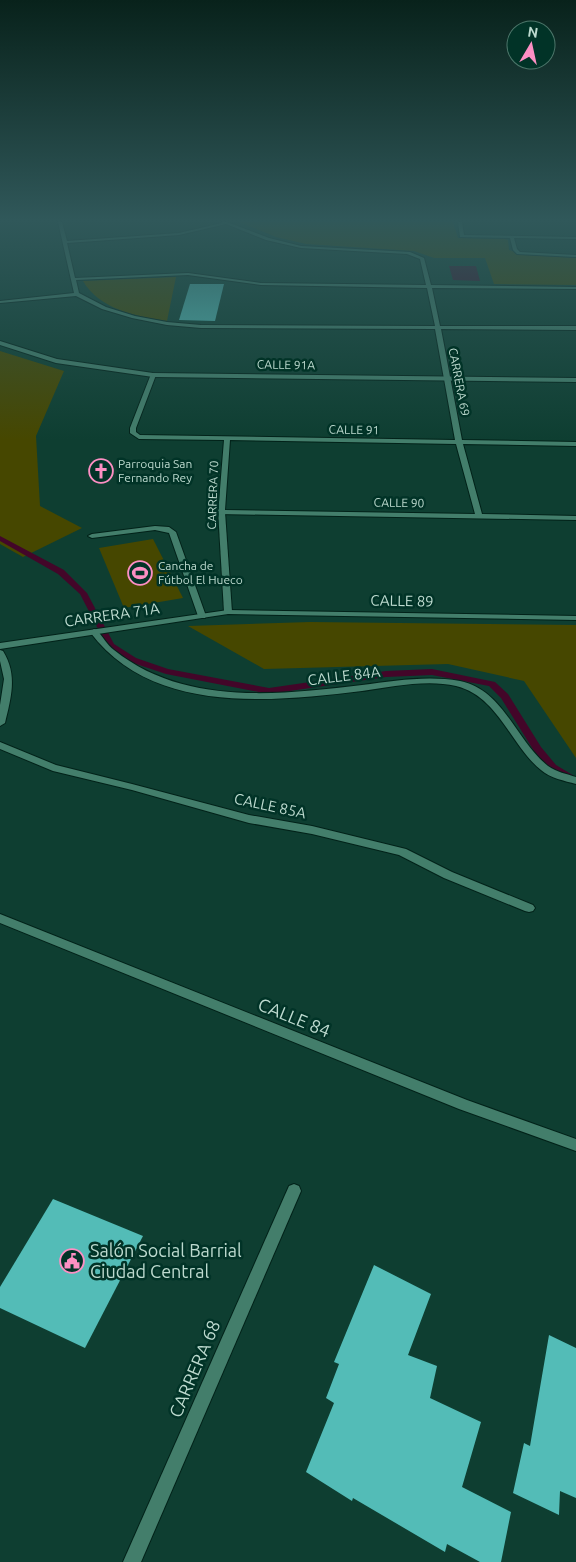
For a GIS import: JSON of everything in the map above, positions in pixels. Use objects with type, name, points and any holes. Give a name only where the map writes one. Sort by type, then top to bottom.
[{"type":"street","points":[[0,302],[68,295]]},
{"type":"street","points":[[78,295],[98,307],[126,317],[172,324],[576,328]]},
{"type":"street","name":"CARRERA 69","points":[[431,295],[459,443],[479,516]]},
{"type":"street","name":"CALLE 91A","points":[[0,343],[56,361],[153,374],[576,380]]},
{"type":"street","name":"CALLE 91","points":[[153,374],[141,402],[133,433],[139,437],[576,444]]},
{"type":"street","name":"CARRERA 70","points":[[227,439],[221,512],[228,612]]},
{"type":"street","name":"CALLE 90","points":[[221,512],[576,518]]},
{"type":"street","points":[[92,536],[155,528],[166,528],[172,532],[202,616]]},
{"type":"street","name":"CARRERA 71A","points":[[0,646],[228,612]]},
{"type":"street","name":"CALLE 89","points":[[228,612],[576,618]]},
{"type":"street","name":"CALLE 84A","points":[[94,632],[111,652],[136,669],[166,682],[201,693],[287,697],[435,680],[462,684],[493,703],[543,768],[576,781]]},
{"type":"street","points":[[0,653],[6,663],[10,681],[0,723]]},
{"type":"street","name":"CALLE 85A","points":[[0,745],[53,768],[132,786],[249,819],[312,830],[402,852],[448,876],[529,908]]},
{"type":"street","name":"CALLE 84","points":[[0,918],[464,1105],[576,1146]]},
{"type":"street","name":"CARRERA 68","points":[[132,1562],[294,1191]]},
{"type":"shaded area","points":[[94,295],[172,295],[167,321],[131,314],[99,299]]},
{"type":"shaded area","points":[[0,351],[64,371],[36,436],[40,506],[82,528],[23,557],[0,544]]},
{"type":"shaded area","name":"Cancha de Fútbol El Hueco","points":[[153,539],[183,598],[124,608],[99,548]]},
{"type":"shaded area","points":[[310,622],[576,625],[576,758],[524,681],[448,664],[264,669],[188,626]]},
{"type":"building","points":[[187,295],[221,295],[215,321],[179,320]]},
{"type":"building","name":"Salón Social Barrial Ciudad Central","points":[[53,1199],[143,1236],[85,1348],[0,1308],[0,1287]]},
{"type":"building","points":[[374,1265],[431,1294],[408,1355],[437,1366],[430,1398],[481,1422],[462,1487],[511,1512],[501,1562],[480,1562],[447,1544],[445,1552],[353,1498],[352,1501],[306,1472],[334,1403],[326,1398],[339,1364],[334,1362]]},
{"type":"building","points":[[549,1335],[576,1348],[576,1498],[560,1491],[559,1515],[513,1493],[524,1443],[530,1446]]},
{"type":"waterway","points":[[0,538],[61,572],[83,593],[111,646],[133,660],[166,671],[269,691],[386,674],[432,672],[492,684],[505,696],[537,749],[553,767],[576,782]]},
{"type":"place","name":"Parroquia San Fernando Rey","points":[[101,471]]},
{"type":"place","name":"Cancha de Fútbol El Hueco","points":[[140,573]]},
{"type":"place","name":"Salón Social Barrial Ciudad Central","points":[[72,1261]]}]
